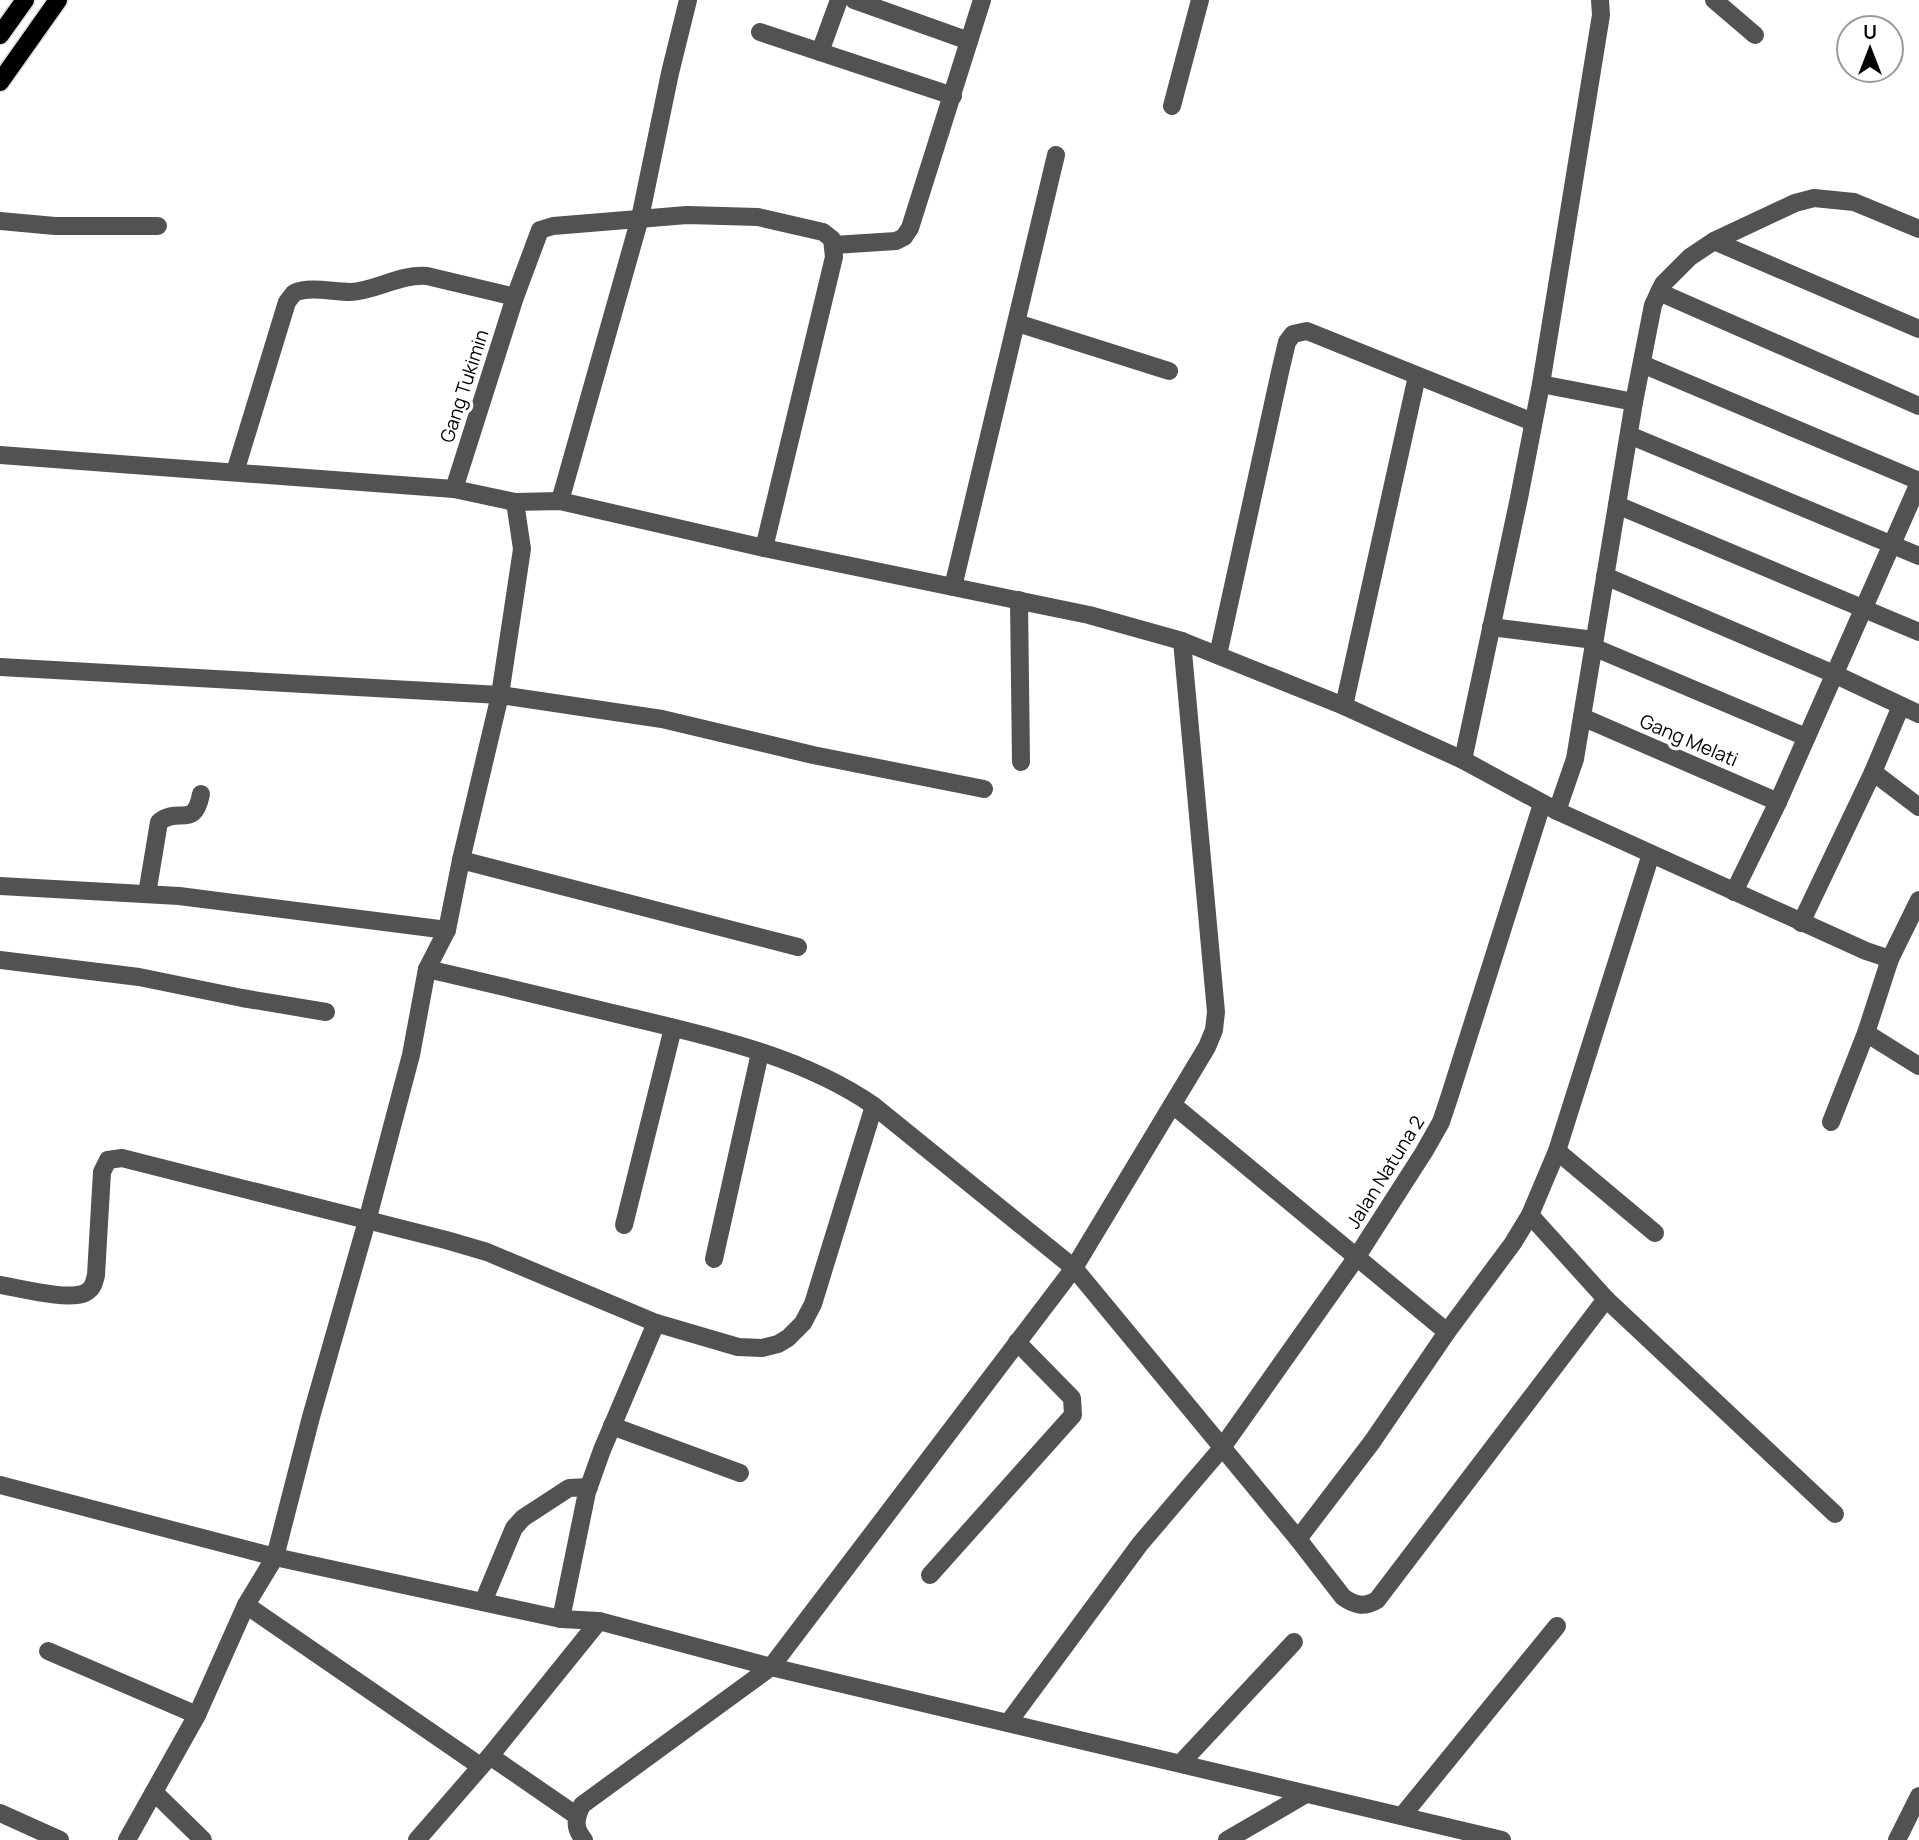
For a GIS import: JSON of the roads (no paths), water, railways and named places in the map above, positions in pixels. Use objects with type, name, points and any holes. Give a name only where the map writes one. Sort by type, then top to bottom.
[{"type":"main road","points":[[0,35],[25,0]]},
{"type":"main road","points":[[0,82],[58,0]]},
{"type":"street","points":[[560,501],[640,218],[688,0]]},
{"type":"street","points":[[820,51],[839,0]]},
{"type":"street","points":[[854,0],[969,41]]},
{"type":"street","points":[[834,245],[891,242],[904,237],[911,228],[982,0]]},
{"type":"street","points":[[1172,106],[1200,0]]},
{"type":"street","points":[[1463,760],[1541,384],[1601,15],[1600,0]]},
{"type":"street","points":[[1714,0],[1755,35]]},
{"type":"street","points":[[760,32],[953,96]]},
{"type":"street","points":[[953,587],[1056,155]]},
{"type":"street","points":[[1919,229],[1854,202],[1814,198],[1795,203],[1714,241],[1670,275],[1659,292],[1919,406]]},
{"type":"street","points":[[640,218],[687,215],[758,217],[823,232],[832,239],[834,257],[764,548]]},
{"type":"street","name":"Gang Tukimin","points":[[454,489],[536,237],[543,228],[640,218]]},
{"type":"street","points":[[0,221],[55,226],[158,226]]},
{"type":"street","points":[[1714,241],[1919,329]]},
{"type":"street","points":[[235,472],[287,302],[293,293],[305,290],[359,291],[414,275],[515,297]]},
{"type":"street","name":"Jalan Natuna 2","points":[[1008,1723],[1140,1544],[1221,1449],[1356,1258],[1441,1122],[1550,807],[1575,759],[1634,402],[1653,305],[1659,292]]},
{"type":"street","points":[[1017,323],[1169,371]]},
{"type":"street","points":[[1218,655],[1289,337],[1297,332],[1307,331],[1533,422]]},
{"type":"street","points":[[1642,364],[1919,482],[1779,802],[1734,892]]},
{"type":"street","points":[[1343,706],[1418,376]]},
{"type":"street","points":[[1541,384],[1634,402]]},
{"type":"street","points":[[1629,435],[1919,556]]},
{"type":"street","points":[[0,455],[454,489],[515,502],[560,501],[764,548],[1125,624],[1182,641],[1343,706],[1463,760],[1550,807],[1651,854],[1801,923],[1890,959]]},
{"type":"street","points":[[127,1840],[197,1715],[246,1605],[275,1557],[411,1055],[427,969],[447,930],[500,695],[522,549],[515,502]]},
{"type":"street","points":[[1617,505],[1919,632]]},
{"type":"street","points":[[1605,576],[1834,674],[1919,714]]},
{"type":"street","points":[[1018,600],[1021,762]]},
{"type":"street","points":[[1491,627],[1593,643],[1806,737]]},
{"type":"street","points":[[584,1840],[576,1828],[582,1805],[771,1667],[1074,1268],[1212,1037],[1216,1013],[1182,641]]},
{"type":"street","points":[[0,667],[500,695],[663,719],[813,755],[984,789]]},
{"type":"street","points":[[1801,923],[1901,706]]},
{"type":"street","name":"Gang Melati","points":[[1582,717],[1779,802]]},
{"type":"street","points":[[1872,772],[1919,807]]},
{"type":"street","points":[[147,894],[159,822],[170,816],[191,815],[196,811],[201,794]]},
{"type":"street","points":[[1298,1539],[1372,1443],[1530,1215],[1557,1151],[1651,854]]},
{"type":"street","points":[[461,860],[798,947]]},
{"type":"street","points":[[0,886],[179,896],[447,930]]},
{"type":"street","points":[[1831,1122],[1866,1033],[1890,959],[1919,901]]},
{"type":"street","points":[[0,960],[139,977],[242,999],[326,1012]]},
{"type":"street","points":[[427,969],[673,1028],[760,1053],[852,1090],[1074,1268],[1343,1597],[1358,1605],[1377,1600],[1606,1299]]},
{"type":"street","points":[[624,1225],[673,1028]]},
{"type":"street","points":[[1866,1033],[1919,1066]]},
{"type":"street","points":[[714,1259],[760,1053]]},
{"type":"street","points":[[1172,1105],[1447,1332]]},
{"type":"street","points":[[0,1284],[71,1295],[82,1294],[93,1286],[96,1275],[102,1172],[105,1164],[112,1158],[122,1158],[487,1252],[656,1323],[738,1347],[762,1348],[778,1344],[796,1331],[813,1304],[874,1106]]},
{"type":"street","points":[[1557,1151],[1655,1233]]},
{"type":"street","points":[[1530,1215],[1606,1299],[1835,1514]]},
{"type":"street","points":[[561,1619],[589,1487],[656,1323]]},
{"type":"street","points":[[930,1575],[1073,1415],[1072,1398],[1017,1342]]},
{"type":"street","points":[[612,1426],[740,1474]]},
{"type":"street","points":[[0,1485],[275,1557],[561,1619],[599,1621],[771,1667],[1502,1840]]},
{"type":"street","points":[[483,1602],[514,1528],[569,1488],[589,1487]]},
{"type":"street","points":[[246,1605],[485,1761],[577,1816]]},
{"type":"street","points":[[417,1840],[599,1621]]},
{"type":"street","points":[[1402,1816],[1557,1626]]},
{"type":"street","points":[[1181,1763],[1294,1642]]},
{"type":"street","points":[[48,1651],[197,1715]]},
{"type":"street","points":[[154,1792],[203,1840]]},
{"type":"street","points":[[1227,1840],[1306,1794]]},
{"type":"street","points":[[1897,1840],[1919,1796]]},
{"type":"street","points":[[0,1814],[60,1840]]}]
